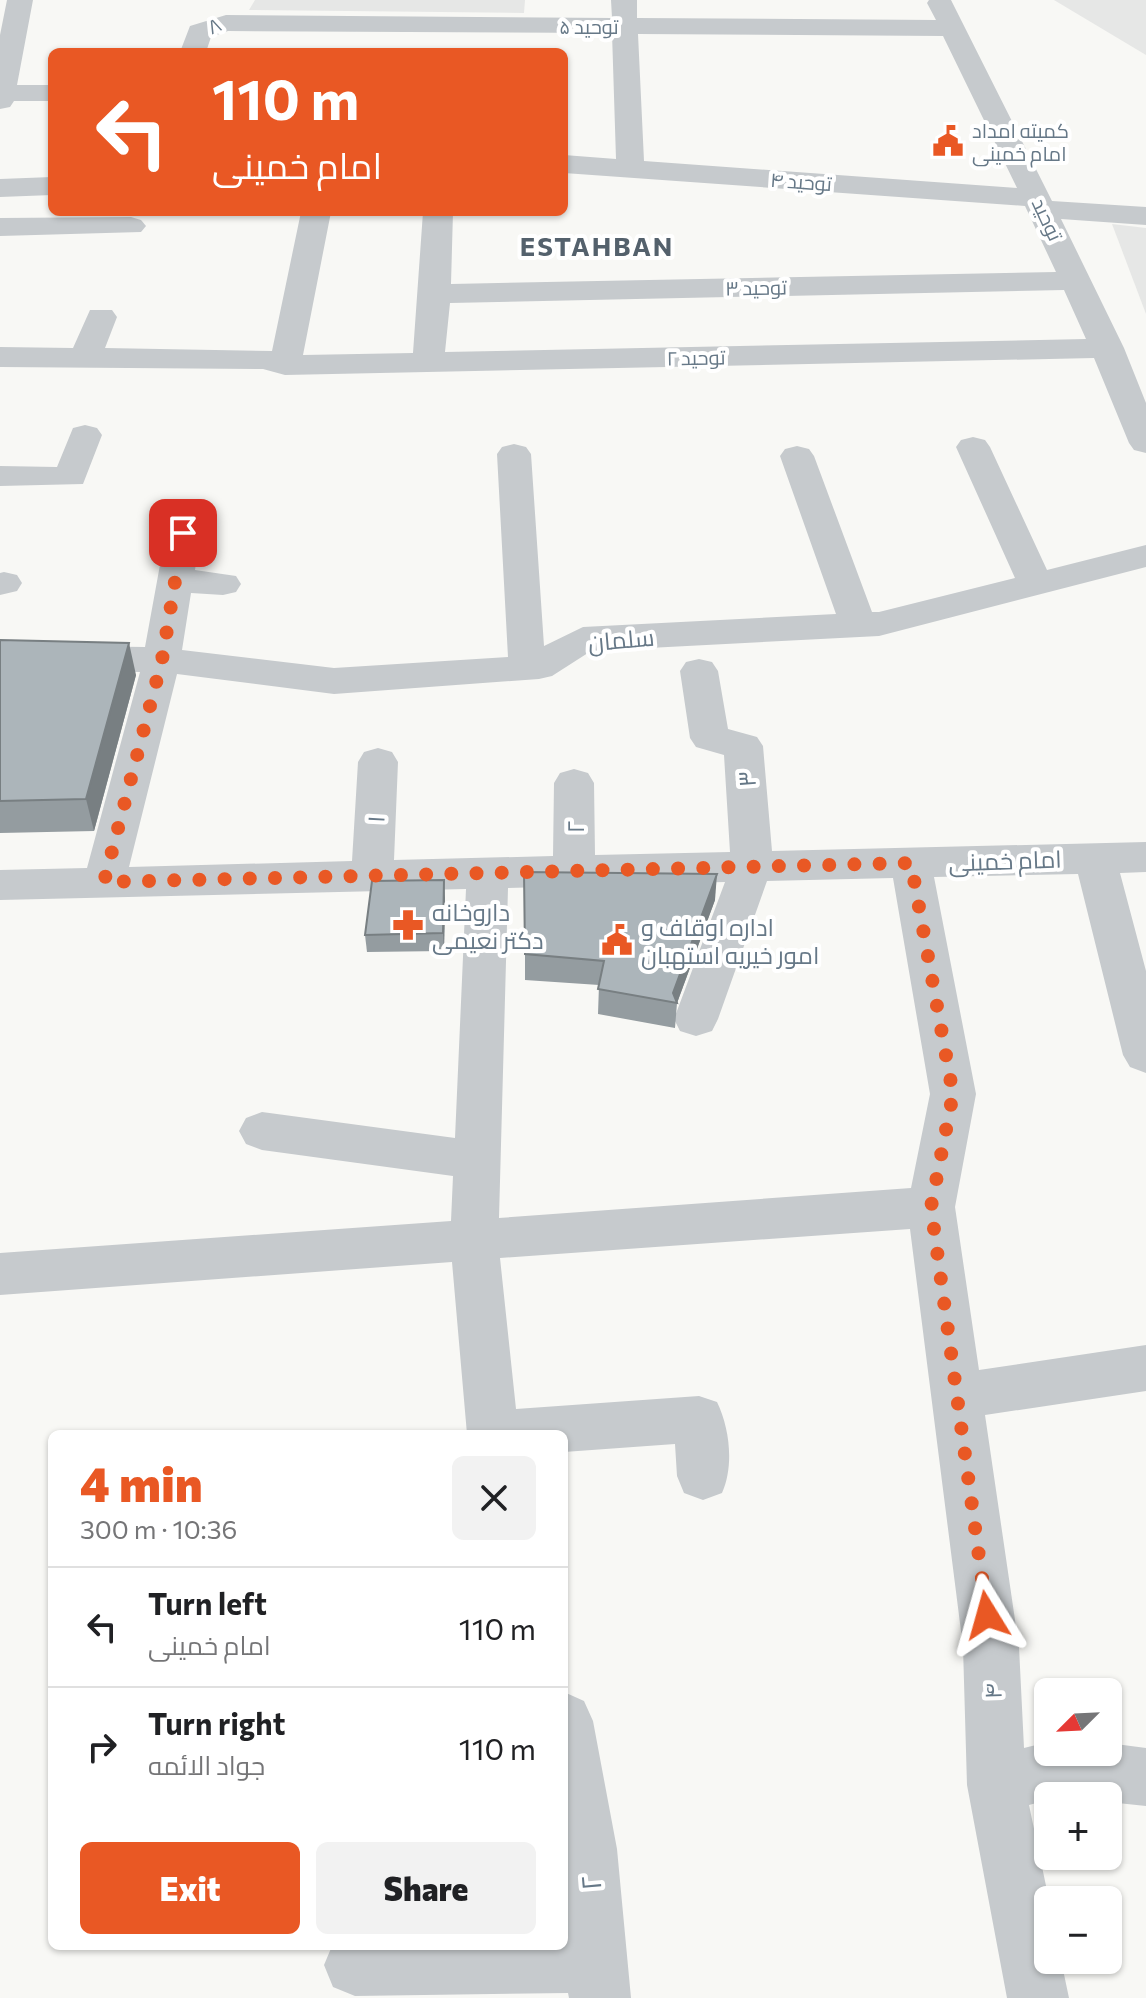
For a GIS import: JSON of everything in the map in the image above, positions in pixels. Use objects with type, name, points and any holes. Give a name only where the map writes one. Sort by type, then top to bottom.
[{"type":"street","points":[[727,0],[729,27]]},
{"type":"street","name":"توحید","points":[[939,0],[1077,281],[1146,443]]},
{"type":"street","name":"توحید ۵","points":[[232,12],[376,26],[444,25],[624,13],[729,27],[953,28]]},
{"type":"street","name":"۸","points":[[194,48],[199,32],[232,12]]},
{"type":"street","points":[[624,13],[630,168]]},
{"type":"street","points":[[11,16],[1,97],[48,93]]},
{"type":"street","points":[[443,48],[444,25]]},
{"type":"street","points":[[369,48],[376,26]]},
{"type":"street","name":"توحید ۴","points":[[568,164],[1040,203],[1146,216]]},
{"type":"street","points":[[0,188],[48,186]]},
{"type":"street","points":[[285,365],[315,216]]},
{"type":"street","points":[[428,362],[435,294],[438,216]]},
{"type":"street","points":[[0,227],[131,226]]},
{"type":"street","name":"توحید ۳","points":[[435,294],[1077,281]]},
{"type":"street","points":[[0,357],[85,358],[101,317]]},
{"type":"street","name":"توحید ۲","points":[[85,358],[266,359],[285,365],[1108,348]]},
{"type":"street","points":[[0,476],[71,477],[85,435]]},
{"type":"street","points":[[973,447],[1036,584]]},
{"type":"street","points":[[514,454],[527,668]]},
{"type":"street","points":[[797,456],[858,625]]},
{"type":"street","points":[[104,882],[162,660],[187,510]]},
{"type":"street","name":"سلمان","points":[[0,657],[162,660],[334,681],[539,667],[583,639],[879,624],[1146,556]]},
{"type":"street","points":[[175,580],[223,584]]},
{"type":"street","name":"۳","points":[[699,671],[710,738],[743,746],[752,866]]},
{"type":"street","name":"۱","points":[[372,876],[378,762]]},
{"type":"street","name":"۲","points":[[574,783],[574,871]]},
{"type":"street","name":"امام خمینی","points":[[0,885],[1146,857]]},
{"type":"street","points":[[1095,858],[1146,1055]]},
{"type":"street","name":"۴","points":[[911,863],[953,1094],[931,1207],[991,1647],[996,1785],[1038,1998]]},
{"type":"street","points":[[696,1019],[752,866]]},
{"type":"street","points":[[488,873],[474,1238],[494,1430]]},
{"type":"street","points":[[262,1131],[478,1160]]},
{"type":"street","points":[[0,1274],[931,1207]]},
{"type":"street","points":[[957,1396],[1146,1368]]},
{"type":"street","points":[[549,1430],[699,1419],[703,1476]]},
{"type":"street","name":"۲","points":[[568,1751],[587,1849],[599,1980]]},
{"type":"street","points":[[996,1785],[1062,1767],[1146,1777]]},
{"type":"street","points":[[355,1965],[599,1980]]},
{"type":"shaded area","points":[[255,0],[525,0],[524,13],[249,10]]},
{"type":"shaded area","points":[[1054,0],[1146,0],[1146,55]]},
{"type":"shaded area","points":[[1112,224],[1146,228],[1146,314]]},
{"type":"building","points":[[0,640],[129,643],[86,799],[0,801]]},
{"type":"building","name":"اداره اوقاف و امور خیریه استهبان","points":[[524,872],[717,874],[673,993],[677,1003],[598,989],[604,961],[525,954]]},
{"type":"building","name":"داروخانه دکتر نعیمی","points":[[444,880],[443,933],[365,935],[372,881]]},
{"type":"place","name":"کمیته امداد امام خمینی","points":[[948,141]]},
{"type":"place","name":"داروخانه دکتر نعیمی","points":[[408,925]]},
{"type":"place","name":"اداره اوقاف و امور خیریه استهبان","points":[[617,940]]},
{"type":"district","name":"ESTAHBAN","points":[[597,245]]},
{"type":"route","points":[[183,533],[162,660],[104,882],[911,863],[953,1094],[931,1207],[987,1615]]}]
